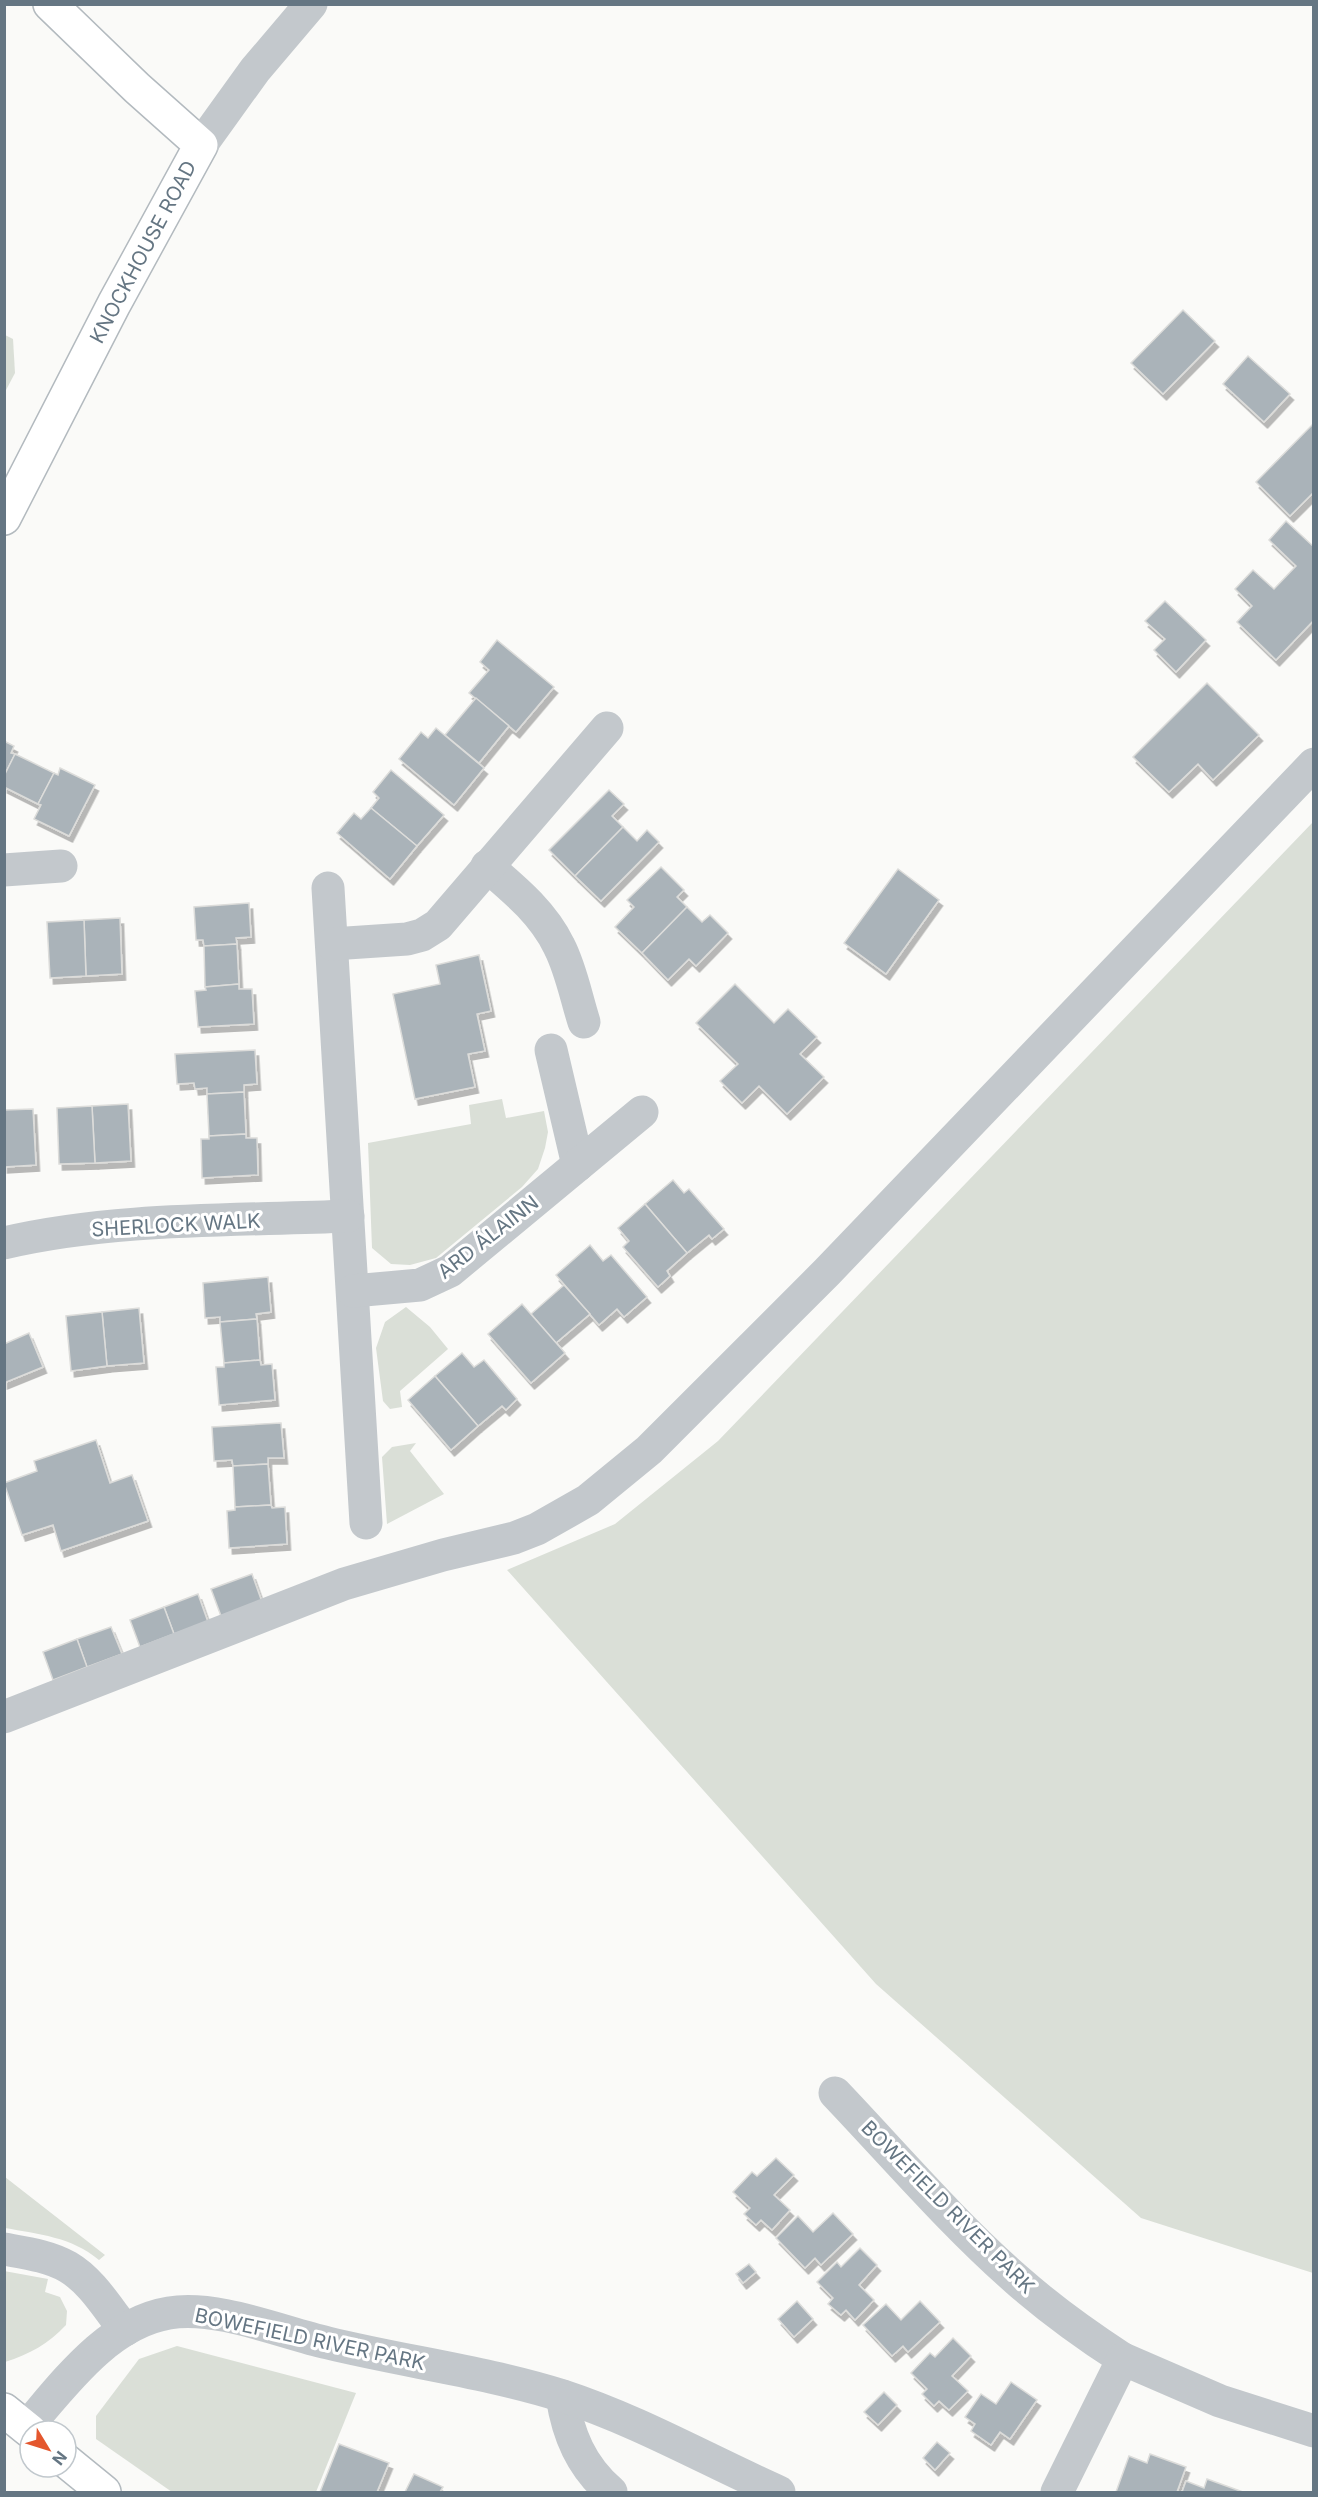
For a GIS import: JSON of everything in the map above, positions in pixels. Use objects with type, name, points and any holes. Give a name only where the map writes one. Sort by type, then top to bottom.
[{"type":"street","points":[[50,4],[137,88],[201,145]]},
{"type":"street","name":"KNOCKHOUSE ROAD","points":[[4,518],[114,304],[201,145],[255,70],[311,4]]},
{"type":"street","points":[[332,944],[407,939],[422,935],[438,925],[607,728]]},
{"type":"street","points":[[4,1717],[344,1584],[443,1555],[514,1538],[537,1529],[588,1500],[649,1450],[827,1272],[1314,764]]},
{"type":"street","points":[[4,870],[61,866]]},
{"type":"street","points":[[488,866],[522,896],[552,933],[561,949],[584,1022]]},
{"type":"street","points":[[328,888],[366,1523]]},
{"type":"street","points":[[551,1050],[578,1164]]},
{"type":"street","name":"ARD ÁLAINN","points":[[353,1291],[412,1286],[435,1280],[450,1271],[642,1112]]},
{"type":"street","name":"SHERLOCK WALK","points":[[4,1243],[69,1231],[142,1225],[348,1216]]},
{"type":"street","name":"BOWEFIELD RIVER PARK","points":[[835,2093],[973,2238],[1016,2280],[1061,2316],[1123,2359],[1220,2401],[1314,2431]]},
{"type":"street","points":[[4,2248],[46,2258],[68,2267],[86,2282],[125,2330]]},
{"type":"street","name":"BOWEFIELD RIVER PARK","points":[[24,2419],[103,2346],[125,2330],[168,2313],[192,2312],[221,2316],[329,2344],[562,2396],[661,2435],[779,2493]]},
{"type":"street","points":[[1058,2493],[1123,2359]]},
{"type":"street","points":[[562,2396],[566,2420],[585,2465],[611,2493]]},
{"type":"street","points":[[78,2471],[104,2493]]},
{"type":"shaded area","points":[[5,335],[13,339],[15,373],[5,392]]},
{"type":"shaded area","points":[[1313,822],[1313,2273],[1141,2218],[876,1984],[507,1570],[615,1524],[718,1441]]},
{"type":"shaded area","points":[[502,1099],[506,1118],[544,1111],[548,1132],[538,1169],[522,1187],[436,1258],[410,1265],[391,1264],[372,1248],[368,1143],[471,1124],[469,1105]]},
{"type":"shaded area","points":[[406,1307],[430,1327],[448,1349],[400,1391],[402,1407],[390,1409],[383,1401],[376,1348],[385,1322]]},
{"type":"shaded area","points":[[416,1443],[410,1451],[444,1494],[387,1524],[382,1457],[392,1447]]},
{"type":"shaded area","points":[[5,2177],[105,2255],[99,2260],[89,2252],[66,2241],[5,2228]]},
{"type":"shaded area","points":[[4,2271],[48,2279],[45,2292],[60,2297],[67,2311],[66,2325],[52,2338],[31,2352],[5,2362]]},
{"type":"shaded area","points":[[177,2346],[356,2393],[316,2492],[172,2492],[96,2439],[96,2416],[139,2359]]},
{"type":"building","points":[[1183,310],[1215,341],[1163,394],[1131,363]]},
{"type":"building","points":[[1248,356],[1290,394],[1264,422],[1223,384]]},
{"type":"building","points":[[1314,423],[1314,492],[1290,516],[1256,482]]},
{"type":"building","points":[[1286,521],[1314,547],[1314,620],[1276,660],[1237,622],[1252,606],[1235,589],[1253,570],[1274,589],[1296,566],[1269,540]]},
{"type":"building","points":[[1165,601],[1206,640],[1176,672],[1154,650],[1165,639],[1145,621]]},
{"type":"building","points":[[497,640],[554,687],[516,732],[469,693],[489,670],[480,662]]},
{"type":"building","points":[[1207,683],[1259,735],[1213,780],[1198,764],[1169,792],[1133,757]]},
{"type":"building","points":[[476,698],[509,726],[479,763],[445,735]]},
{"type":"building","points":[[436,728],[484,768],[454,805],[399,759],[421,732],[428,738]]},
{"type":"building","points":[[4,741],[14,746],[11,753],[15,754],[4,776]]},
{"type":"building","points":[[15,754],[54,773],[38,804],[4,787],[4,776]]},
{"type":"building","points":[[60,768],[95,785],[69,836],[34,819],[41,805],[38,804],[54,773],[58,775]]},
{"type":"building","points":[[391,770],[444,815],[417,846],[371,808],[379,798],[373,792]]},
{"type":"building","points":[[609,790],[624,804],[612,816],[623,827],[575,876],[549,850]]},
{"type":"building","points":[[371,808],[417,846],[390,879],[337,833],[354,813],[361,819]]},
{"type":"building","points":[[623,827],[637,841],[647,830],[659,842],[601,901],[575,876]]},
{"type":"building","points":[[661,867],[684,890],[677,897],[687,907],[642,953],[615,927],[634,907],[627,900]]},
{"type":"building","points":[[898,869],[939,900],[886,974],[844,943]]},
{"type":"building","points":[[249,903],[251,937],[236,938],[237,944],[204,946],[203,940],[196,940],[194,907]]},
{"type":"building","points":[[687,907],[702,922],[710,915],[728,933],[696,966],[689,959],[668,980],[642,953]]},
{"type":"building","points":[[120,918],[122,974],[86,976],[84,920]]},
{"type":"building","points":[[84,920],[86,976],[50,978],[47,922]]},
{"type":"building","points":[[237,944],[239,984],[205,987],[204,946]]},
{"type":"building","points":[[479,955],[491,1011],[477,1014],[485,1051],[468,1054],[475,1087],[415,1099],[393,994],[440,984],[436,965]]},
{"type":"building","points":[[239,984],[239,989],[252,989],[254,1024],[198,1027],[195,991],[206,990],[205,987]]},
{"type":"building","points":[[735,984],[774,1023],[788,1009],[817,1037],[800,1054],[824,1077],[787,1114],[759,1086],[742,1103],[720,1081],[738,1064],[696,1023]]},
{"type":"building","points":[[255,1050],[257,1084],[244,1085],[244,1092],[207,1094],[207,1088],[195,1089],[194,1083],[177,1084],[175,1054]]},
{"type":"building","points":[[244,1092],[246,1134],[209,1136],[207,1094]]},
{"type":"building","points":[[128,1104],[131,1161],[95,1163],[92,1106]]},
{"type":"building","points":[[92,1106],[95,1163],[59,1164],[57,1108]]},
{"type":"building","points":[[33,1109],[36,1165],[4,1167],[4,1110]]},
{"type":"building","points":[[246,1134],[246,1138],[257,1138],[258,1175],[202,1178],[201,1139],[209,1139],[209,1136]]},
{"type":"building","points":[[673,1180],[684,1193],[689,1189],[724,1229],[712,1239],[709,1235],[687,1253],[645,1204]]},
{"type":"building","points":[[645,1204],[687,1253],[667,1271],[670,1276],[658,1287],[623,1247],[629,1241],[618,1228]]},
{"type":"building","points":[[590,1245],[603,1261],[611,1255],[647,1297],[624,1317],[617,1309],[599,1325],[556,1275]]},
{"type":"building","points":[[268,1277],[271,1312],[256,1314],[257,1319],[220,1322],[220,1317],[205,1318],[203,1283]]},
{"type":"building","points":[[564,1285],[590,1314],[556,1343],[531,1314]]},
{"type":"building","points":[[522,1304],[565,1353],[531,1383],[488,1334]]},
{"type":"building","points":[[139,1308],[144,1363],[107,1366],[102,1312]]},
{"type":"building","points":[[102,1312],[107,1366],[71,1371],[66,1316]]},
{"type":"building","points":[[257,1319],[260,1360],[224,1363],[220,1322]]},
{"type":"building","points":[[29,1333],[43,1367],[4,1383],[4,1344]]},
{"type":"building","points":[[462,1353],[474,1367],[484,1360],[517,1399],[506,1410],[502,1406],[478,1426],[435,1376]]},
{"type":"building","points":[[260,1360],[261,1365],[272,1364],[275,1400],[219,1405],[216,1367],[224,1367],[224,1363]]},
{"type":"building","points":[[435,1376],[478,1426],[451,1450],[408,1400]]},
{"type":"building","points":[[281,1423],[284,1458],[268,1458],[268,1464],[233,1466],[232,1460],[214,1461],[212,1427]]},
{"type":"building","points":[[96,1440],[110,1483],[132,1475],[148,1521],[61,1551],[53,1525],[22,1535],[4,1483],[37,1471],[34,1461]]},
{"type":"building","points":[[268,1464],[271,1505],[235,1507],[233,1466]]},
{"type":"building","points":[[271,1505],[272,1508],[285,1507],[287,1544],[229,1548],[227,1511],[235,1510],[235,1507]]},
{"type":"building","points":[[252,1574],[262,1602],[221,1616],[211,1589]]},
{"type":"building","points":[[198,1594],[208,1622],[174,1634],[164,1607]]},
{"type":"building","points":[[164,1607],[174,1634],[140,1647],[130,1620]]},
{"type":"building","points":[[111,1627],[122,1654],[87,1667],[77,1639]]},
{"type":"building","points":[[77,1639],[87,1667],[53,1680],[43,1652]]},
{"type":"building","points":[[776,2158],[794,2175],[774,2195],[790,2210],[772,2230],[761,2220],[756,2225],[744,2214],[750,2208],[733,2192],[752,2172],[757,2176]]},
{"type":"building","points":[[833,2213],[853,2234],[821,2265],[815,2258],[805,2268],[776,2238],[798,2216],[813,2232]]},
{"type":"building","points":[[860,2248],[877,2265],[859,2285],[874,2300],[855,2320],[846,2310],[841,2315],[828,2304],[833,2298],[817,2282],[837,2262],[841,2267]]},
{"type":"building","points":[[749,2264],[756,2272],[743,2283],[736,2274]]},
{"type":"building","points":[[797,2301],[813,2319],[794,2337],[778,2319]]},
{"type":"building","points":[[920,2301],[940,2322],[908,2352],[903,2346],[892,2356],[863,2325],[886,2304],[901,2320]]},
{"type":"building","points":[[953,2338],[971,2356],[952,2376],[968,2391],[949,2410],[939,2401],[934,2406],[922,2394],[927,2389],[911,2373],[930,2353],[935,2357]]},
{"type":"building","points":[[1011,2382],[1037,2400],[1010,2439],[1000,2432],[991,2445],[971,2431],[975,2424],[965,2417],[981,2394],[996,2404]]},
{"type":"building","points":[[884,2392],[897,2405],[878,2425],[864,2412]]},
{"type":"building","points":[[937,2442],[950,2453],[935,2470],[923,2458]]},
{"type":"building","points":[[339,2444],[389,2463],[377,2492],[320,2492]]},
{"type":"building","points":[[1150,2454],[1186,2467],[1177,2492],[1116,2492],[1129,2456],[1147,2463]]},
{"type":"building","points":[[414,2474],[443,2487],[440,2492],[405,2492]]},
{"type":"building","points":[[1207,2479],[1243,2492],[1182,2492],[1186,2481],[1204,2488]]}]
